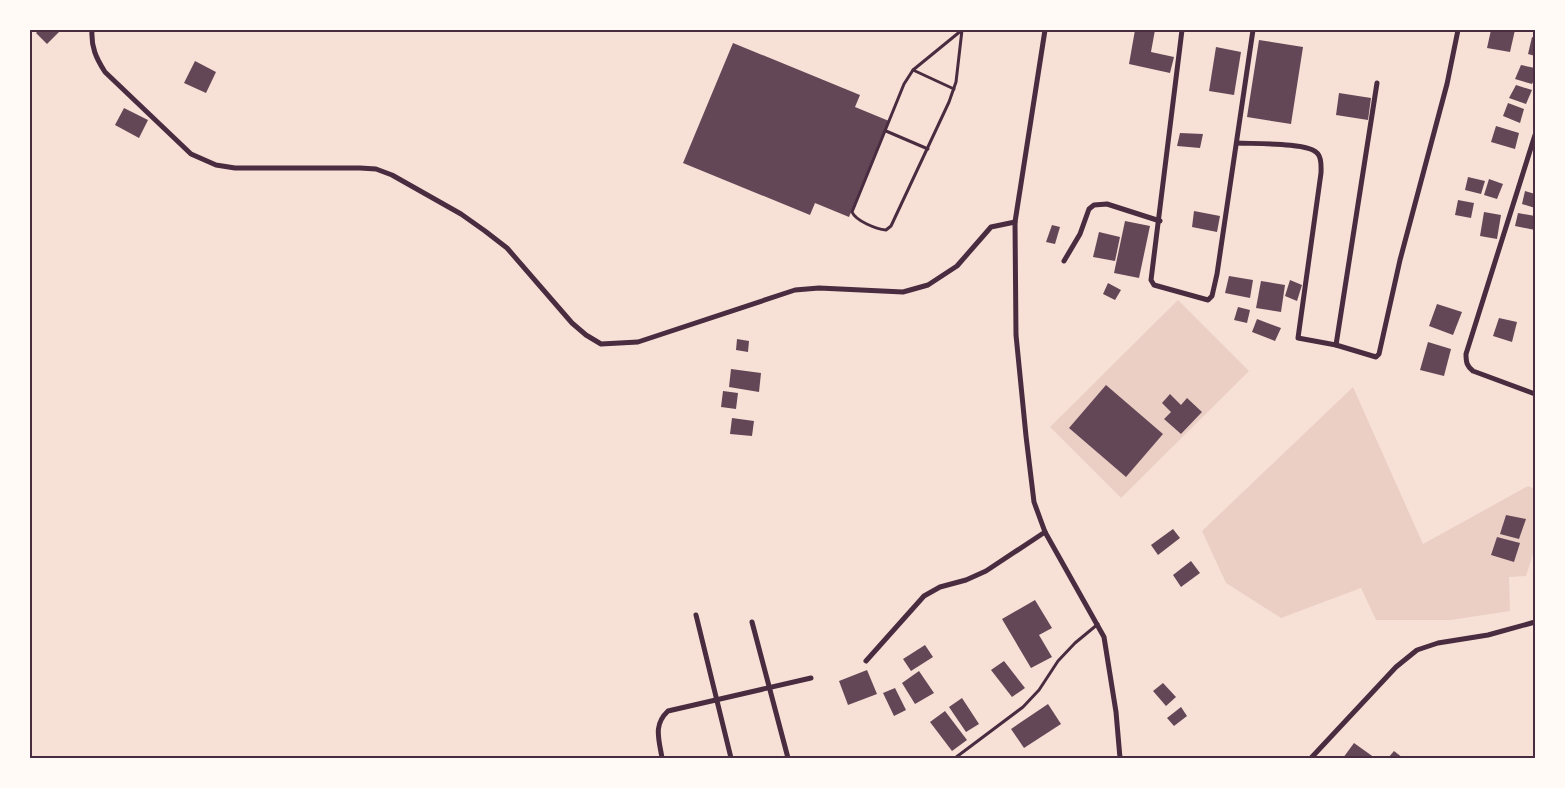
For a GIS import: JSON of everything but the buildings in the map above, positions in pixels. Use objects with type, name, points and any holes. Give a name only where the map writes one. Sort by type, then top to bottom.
[{"type":"street","points":[[92,30],[95,57],[105,72],[191,154],[216,166],[235,168],[360,168],[376,169],[392,175],[461,214],[507,248],[572,322],[586,335],[601,344],[638,342],[795,290],[819,288],[903,292],[915,290],[928,285],[957,266],[991,228],[1015,222]]},
{"type":"street","points":[[1045,30],[1015,222],[1016,336],[1019,374],[1032,490],[1045,532],[1098,624],[1108,654],[1120,758]]},
{"type":"street","points":[[1182,30],[1152,283],[1211,299],[1237,143],[1253,30]]},
{"type":"street","points":[[1237,143],[1297,146],[1318,153],[1321,160],[1321,173],[1298,336],[1302,341],[1336,345],[1373,357],[1379,354],[1400,260],[1447,84],[1458,30]]},
{"type":"street","points":[[1336,345],[1377,83]]},
{"type":"street","points":[[1535,135],[1466,354],[1467,366],[1473,371],[1535,394]]},
{"type":"street","points":[[1064,261],[1077,241],[1089,209],[1094,205],[1108,204],[1160,221]]},
{"type":"street","points":[[866,661],[913,606],[924,596],[940,587],[966,580],[986,571],[1045,532]]},
{"type":"street","points":[[696,615],[715,700],[731,758]]},
{"type":"street","points":[[752,622],[788,758]]},
{"type":"street","points":[[1311,758],[1396,667],[1417,650],[1427,645],[1488,635],[1535,622]]},
{"type":"street","points":[[662,758],[658,728],[660,719],[668,711],[811,678]]},
{"type":"lane","points":[[962,30],[954,89],[928,149],[891,226],[886,230],[875,228],[856,217],[852,212],[904,84],[913,70],[962,30]]},
{"type":"lane","points":[[913,70],[954,89]]},
{"type":"lane","points":[[886,131],[928,149]]},
{"type":"lane","points":[[955,758],[1023,707],[1039,690],[1058,661],[1075,643],[1098,624]]},
{"type":"shaded area","points":[[1178,300],[1249,371],[1121,498],[1050,427]]},
{"type":"shaded area","points":[[1353,387],[1423,544],[1528,486],[1535,489],[1535,548],[1526,576],[1509,577],[1510,611],[1451,620],[1376,620],[1361,588],[1281,618],[1226,583],[1202,531]]}]
